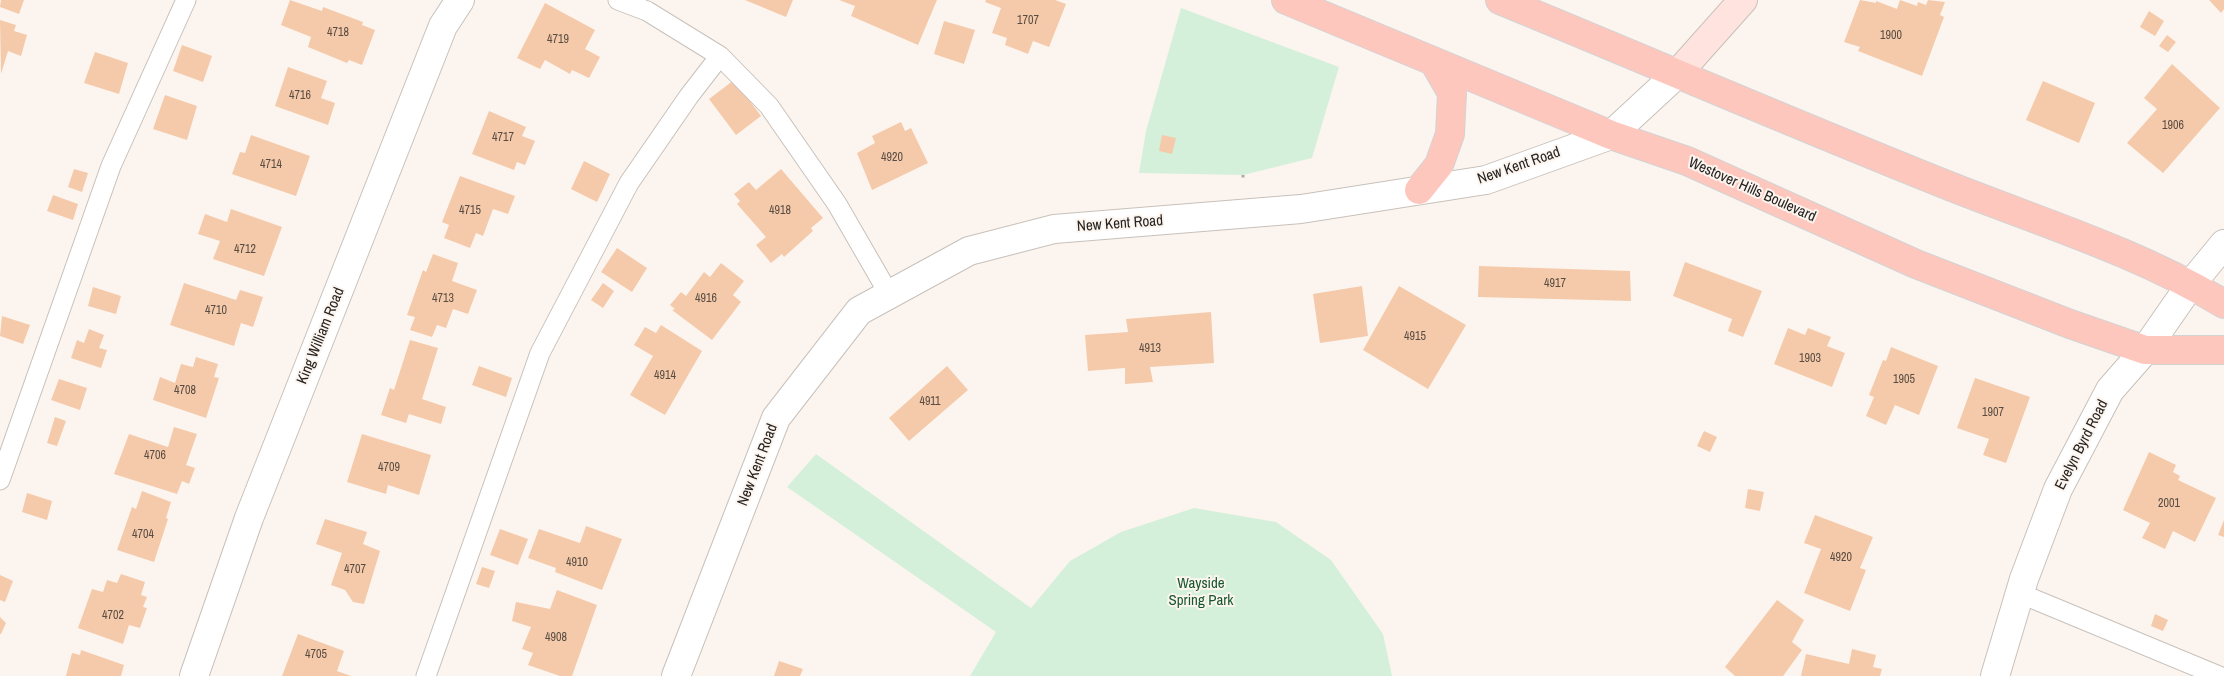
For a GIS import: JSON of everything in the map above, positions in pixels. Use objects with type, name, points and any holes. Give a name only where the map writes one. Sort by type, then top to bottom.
[{"type":"main road","name":"Westover Hills Boulevard","points":[[1286,0],[1611,135],[1687,161],[1916,264],[2145,350],[2224,350]]},
{"type":"main road","points":[[1500,0],[2191,284],[2224,304]]},
{"type":"main road","points":[[1419,190],[1439,165],[1450,134],[1452,93],[1434,62]]},
{"type":"street","name":"King William Road","points":[[194,676],[253,508],[443,26],[460,0]]},
{"type":"street","name":"New Kent Road","points":[[676,676],[776,418],[859,311],[969,251],[1054,229],[1301,209],[1486,180],[1611,135],[1678,73],[1743,0]]},
{"type":"street","name":"Evelyn Byrd Road","points":[[1995,676],[2019,592],[2058,489],[2110,390],[2145,350],[2191,284],[2224,244]]},
{"type":"lane","points":[[0,480],[111,166],[186,0]]},
{"type":"lane","points":[[618,0],[647,11],[720,56],[769,106],[837,204],[889,294]]},
{"type":"lane","points":[[426,676],[540,354],[629,183],[689,96],[720,56]]},
{"type":"lane","points":[[2019,592],[2219,676]]},
{"type":"green space","points":[[1181,8],[1339,67],[1312,158],[1243,175],[1139,173],[1146,131]]},
{"type":"green space","name":"Wayside Spring Park","points":[[816,454],[1031,608],[1070,561],[1121,532],[1194,508],[1276,522],[1331,560],[1383,634],[1392,676],[970,676],[996,632],[787,487]]},
{"type":"building","points":[[1,0],[24,0],[19,14],[0,7]]},
{"type":"building","points":[[290,0],[322,11],[323,7],[363,22],[362,25],[375,30],[362,65],[349,60],[347,63],[308,47],[311,37],[281,25]]},
{"type":"building","points":[[745,0],[793,0],[786,17]]},
{"type":"building","points":[[839,0],[937,0],[918,45],[851,16],[855,6]]},
{"type":"building","points":[[986,0],[1055,0],[1066,4],[1049,47],[1033,41],[1028,54],[1005,45],[1007,38],[992,33],[1001,8],[985,2]]},
{"type":"building","points":[[1860,0],[1876,3],[1876,1],[1897,9],[1900,0],[1917,6],[1918,2],[1926,5],[1928,0],[1945,2],[1940,15],[1944,17],[1922,76],[1858,51],[1860,47],[1844,42]]},
{"type":"building","points":[[2209,0],[2224,0],[2224,9],[2221,13]]},
{"type":"building","points":[[545,3],[595,30],[585,49],[600,57],[589,78],[572,70],[570,74],[545,60],[540,69],[517,58]]},
{"type":"building","points":[[2149,11],[2164,21],[2155,36],[2140,27]]},
{"type":"building","points":[[0,20],[16,25],[14,31],[27,35],[21,56],[8,51],[1,74]]},
{"type":"building","points":[[944,21],[975,30],[964,64],[934,54]]},
{"type":"building","points":[[2167,35],[2176,42],[2168,52],[2159,46]]},
{"type":"building","points":[[182,45],[212,56],[203,82],[173,71]]},
{"type":"building","points":[[95,52],[128,63],[119,94],[84,83]]},
{"type":"building","points":[[2172,64],[2220,108],[2163,173],[2127,143],[2157,109],[2144,98]]},
{"type":"building","points":[[288,67],[327,81],[321,98],[335,103],[328,125],[275,106]]},
{"type":"building","points":[[734,80],[761,116],[736,135],[709,99]]},
{"type":"building","points":[[2043,81],[2095,103],[2079,143],[2026,120]]},
{"type":"building","points":[[165,95],[197,106],[187,140],[153,129]]},
{"type":"building","points":[[489,111],[526,127],[522,136],[535,141],[525,165],[517,162],[514,170],[472,154]]},
{"type":"building","points":[[901,122],[905,131],[911,128],[928,163],[872,190],[857,153],[875,143],[872,136]]},
{"type":"building","points":[[251,135],[310,156],[296,196],[232,174],[240,152],[245,153]]},
{"type":"building","points":[[1162,135],[1176,138],[1172,154],[1159,151]]},
{"type":"building","points":[[584,161],[610,174],[597,202],[571,189]]},
{"type":"building","points":[[74,169],[88,173],[82,192],[68,187]]},
{"type":"building","points":[[781,169],[823,218],[811,228],[813,231],[784,257],[782,254],[771,263],[756,245],[766,237],[737,204],[740,201],[734,194],[749,182],[756,190]]},
{"type":"building","points":[[460,176],[515,196],[508,214],[493,209],[483,236],[476,233],[470,248],[444,238],[449,225],[442,222]]},
{"type":"building","points":[[53,195],[78,204],[73,220],[47,211]]},
{"type":"building","points":[[231,209],[282,227],[264,276],[213,259],[220,241],[198,234],[205,214],[227,222]]},
{"type":"building","points":[[617,248],[647,268],[632,292],[601,272]]},
{"type":"building","points":[[433,254],[458,263],[452,281],[477,290],[468,314],[453,309],[446,328],[437,325],[432,337],[410,330],[415,317],[407,315],[423,270],[426,272]]},
{"type":"building","points":[[1685,262],[1762,291],[1743,337],[1728,331],[1732,319],[1673,296]]},
{"type":"building","points":[[721,263],[744,281],[733,295],[741,302],[712,340],[672,310],[675,309],[670,305],[681,292],[686,296],[704,272],[710,277]]},
{"type":"building","points":[[1479,266],[1630,271],[1631,301],[1478,297]]},
{"type":"building","points":[[184,283],[236,300],[240,290],[263,297],[253,327],[241,323],[234,346],[170,325]]},
{"type":"building","points":[[603,283],[614,291],[603,308],[591,300]]},
{"type":"building","points":[[1362,286],[1368,336],[1320,343],[1313,294]]},
{"type":"building","points":[[1399,286],[1466,325],[1428,389],[1363,350]]},
{"type":"building","points":[[93,287],[121,296],[116,314],[88,306]]},
{"type":"building","points":[[1211,312],[1214,363],[1150,367],[1153,382],[1125,384],[1125,368],[1088,371],[1085,335],[1128,332],[1126,319]]},
{"type":"building","points":[[2,316],[30,325],[23,344],[0,336]]},
{"type":"building","points":[[661,325],[702,351],[665,415],[630,395],[653,356],[634,345],[645,327],[656,333]]},
{"type":"building","points":[[1788,328],[1805,335],[1808,328],[1831,337],[1827,346],[1845,353],[1832,387],[1774,364]]},
{"type":"building","points":[[89,329],[104,335],[99,348],[107,350],[101,368],[71,358],[77,340],[84,343]]},
{"type":"building","points":[[410,340],[438,348],[422,399],[446,407],[441,424],[409,414],[406,423],[381,415],[390,388],[394,390]]},
{"type":"building","points":[[1891,347],[1938,366],[1919,415],[1895,405],[1886,425],[1866,416],[1874,397],[1869,395],[1883,360],[1886,361]]},
{"type":"building","points":[[196,357],[218,364],[214,377],[219,378],[206,418],[153,400],[160,377],[175,383],[181,364],[193,367]]},
{"type":"building","points":[[479,366],[512,378],[506,397],[472,385]]},
{"type":"building","points":[[947,366],[968,390],[909,441],[889,418]]},
{"type":"building","points":[[1975,378],[2030,397],[2006,463],[1983,455],[1989,439],[1957,428]]},
{"type":"building","points":[[59,379],[87,388],[80,410],[51,400]]},
{"type":"building","points":[[55,417],[66,421],[57,446],[47,443]]},
{"type":"building","points":[[174,427],[197,434],[186,465],[195,468],[189,484],[182,481],[177,494],[114,474],[129,434],[168,447]]},
{"type":"building","points":[[1704,431],[1717,437],[1710,452],[1697,446]]},
{"type":"building","points":[[362,434],[431,455],[419,495],[388,485],[386,494],[347,482]]},
{"type":"building","points":[[2149,452],[2176,465],[2173,472],[2180,476],[2178,480],[2216,498],[2195,542],[2173,531],[2165,549],[2142,538],[2150,523],[2123,510]]},
{"type":"building","points":[[1748,489],[1764,492],[1760,511],[1745,508]]},
{"type":"building","points":[[142,491],[171,502],[166,518],[168,519],[154,562],[117,550],[132,507],[136,509]]},
{"type":"building","points":[[27,493],[52,501],[47,520],[22,512]]},
{"type":"building","points":[[1815,515],[1873,537],[1860,568],[1866,570],[1850,611],[1804,593],[1821,549],[1804,543]]},
{"type":"building","points":[[325,519],[367,532],[363,544],[380,551],[364,604],[353,602],[345,590],[331,585],[342,553],[316,544]]},
{"type":"building","points":[[2224,520],[2224,537],[2218,535]]},
{"type":"building","points":[[586,526],[622,539],[602,590],[555,572],[556,568],[528,558],[539,529],[580,543]]},
{"type":"building","points":[[500,529],[528,539],[518,565],[490,555]]},
{"type":"building","points":[[482,567],[495,571],[489,588],[476,584]]},
{"type":"building","points":[[121,574],[145,582],[141,595],[147,597],[143,607],[147,608],[140,628],[129,625],[123,644],[78,628],[92,589],[103,592],[107,580],[117,583]]},
{"type":"building","points":[[0,575],[13,581],[5,602],[0,600]]},
{"type":"building","points":[[557,590],[597,605],[572,676],[560,676],[528,665],[533,653],[522,649],[531,627],[512,621],[516,602],[550,609]]},
{"type":"building","points":[[1777,600],[1804,620],[1792,642],[1802,650],[1783,676],[1735,676],[1725,667]]},
{"type":"building","points":[[2155,614],[2168,620],[2163,631],[2151,626]]},
{"type":"building","points":[[0,617],[6,623],[1,634],[0,634]]},
{"type":"building","points":[[298,634],[344,651],[337,671],[351,676],[282,676]]},
{"type":"building","points":[[1852,649],[1876,655],[1873,667],[1882,669],[1880,676],[1801,676],[1806,654],[1849,664]]},
{"type":"building","points":[[81,650],[124,665],[121,676],[66,676],[72,653],[80,655]]},
{"type":"building","points":[[779,661],[803,669],[800,676],[774,676]]}]
